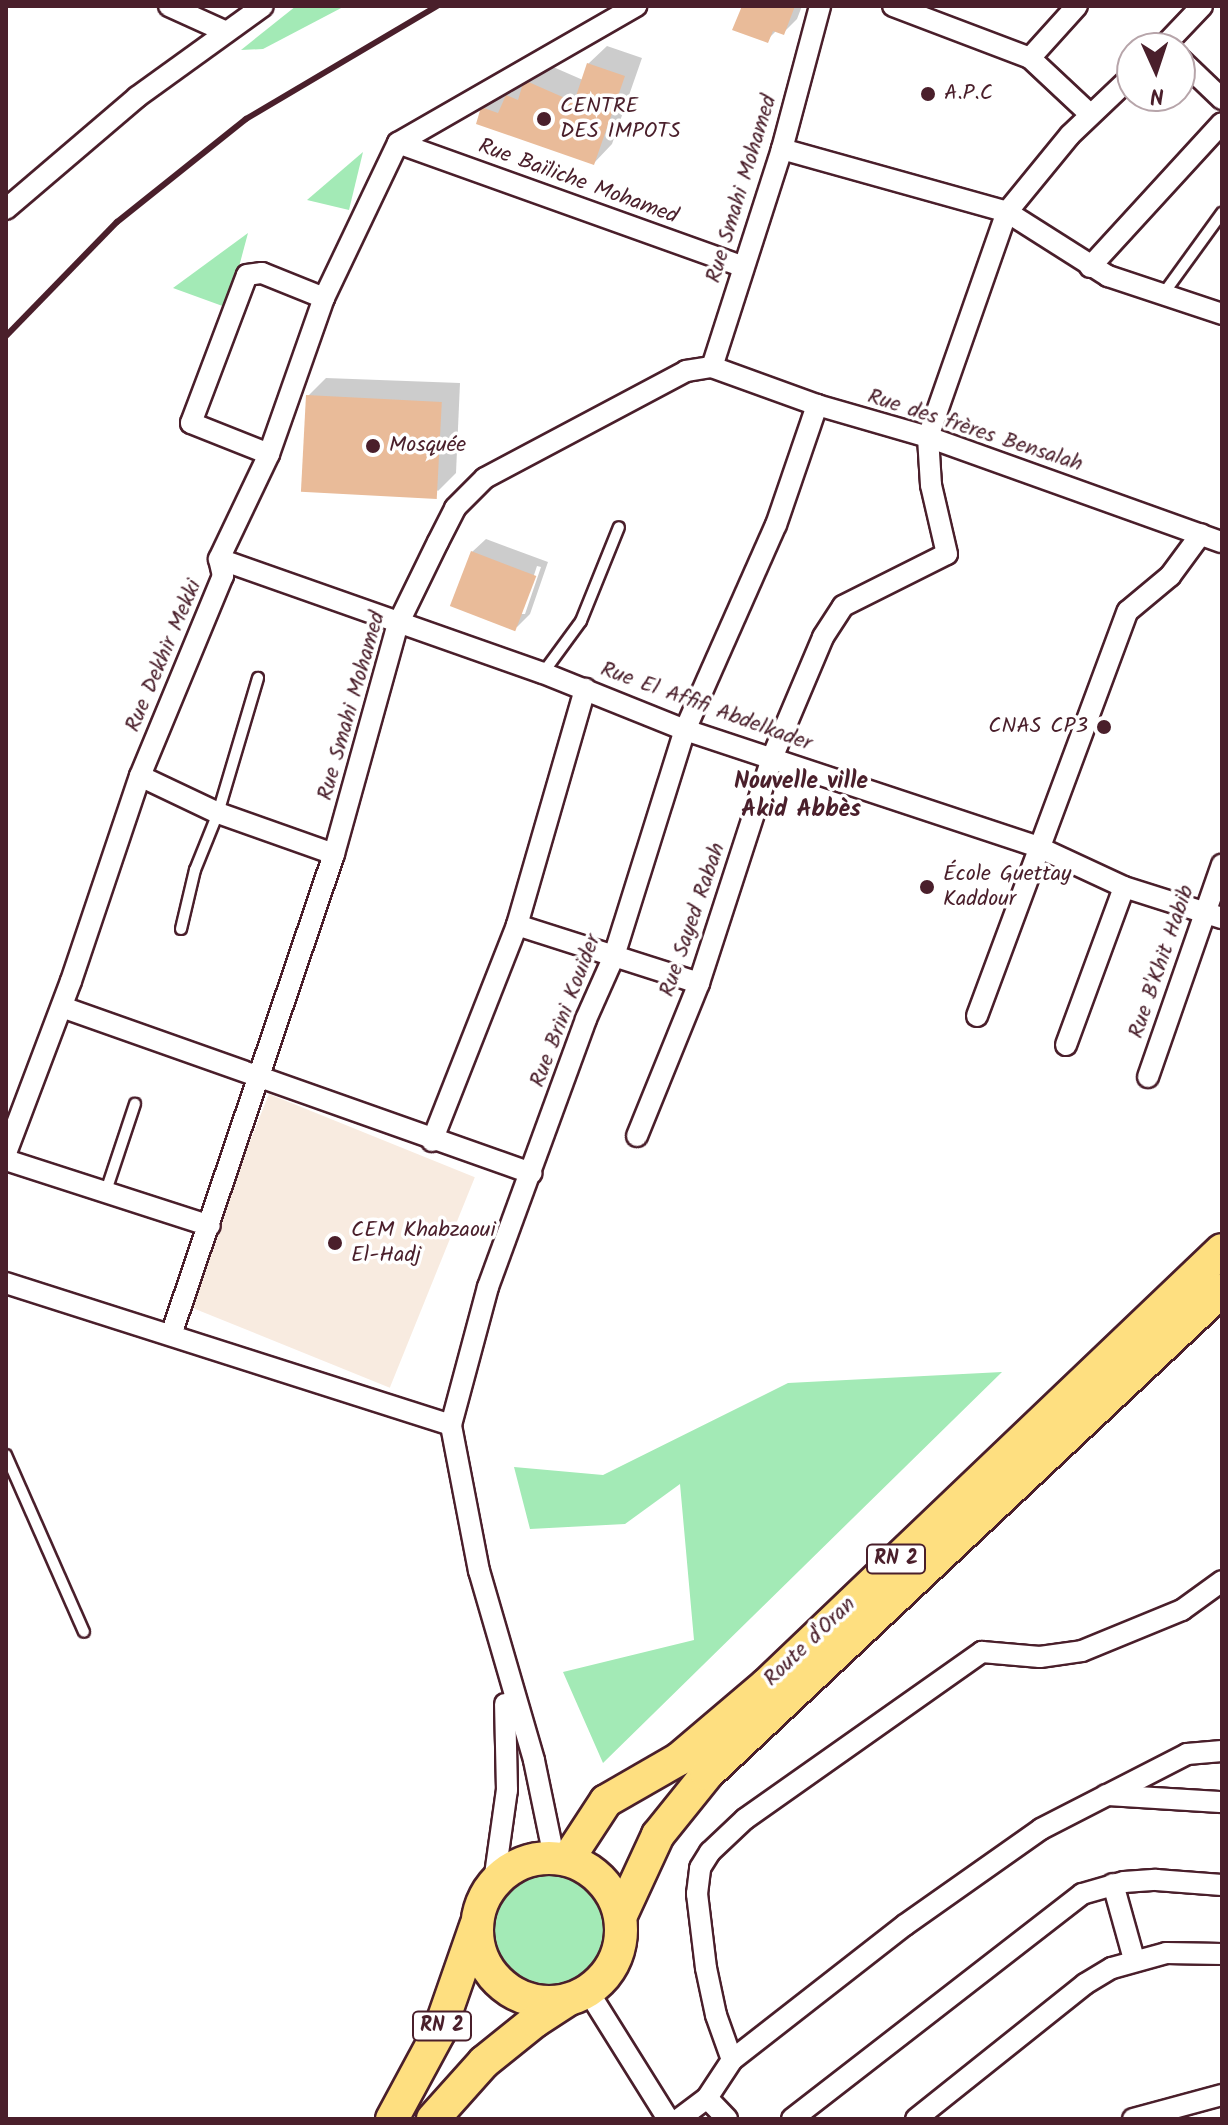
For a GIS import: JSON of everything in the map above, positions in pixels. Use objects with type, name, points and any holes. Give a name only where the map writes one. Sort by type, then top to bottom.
[{"type":"main road","name":"Route d'Oran","points":[[561,1858],[606,1801],[679,1759],[766,1685],[1222,1250]]},
{"type":"main road","name":"Route d'Oran","points":[[621,1915],[658,1835],[707,1774],[1222,1290]]},
{"type":"main road","points":[[561,1858],[602,1880],[614,1896],[621,1915],[622,1936],[617,1958],[605,1977],[578,1996],[545,2002],[523,1998],[503,1986],[488,1969],[479,1949],[476,1926],[479,1910],[494,1882],[521,1863],[561,1858]]},
{"type":"main road","name":"RN 2","points":[[392,2119],[439,2032],[476,1926]]},
{"type":"main road","name":"RN 2","points":[[433,2119],[484,2062],[578,1996]]},
{"type":"street","points":[[169,6],[224,31]]},
{"type":"street","points":[[6,209],[137,97],[224,31],[263,6]]},
{"type":"street","points":[[398,143],[636,6]]},
{"type":"street","name":"Rue Smahi Mohamed","points":[[171,1335],[334,854],[398,624],[455,508],[485,478],[686,371],[712,367],[782,149],[820,6]]},
{"type":"street","points":[[893,6],[1030,58],[1091,115]]},
{"type":"street","points":[[1030,58],[1077,6]]},
{"type":"street","points":[[1182,32],[1202,6]]},
{"type":"street","points":[[1196,75],[1222,99]]},
{"type":"street","points":[[928,437],[1007,212],[1091,115],[1116,91]]},
{"type":"street","points":[[1090,267],[1222,123]]},
{"type":"street","name":"Rue Baïliche Mohamed","points":[[398,143],[742,266]]},
{"type":"street","name":"Rue Dekhir Mekki","points":[[6,1153],[62,1007],[140,776],[223,576],[219,559],[269,454],[324,298],[398,143]]},
{"type":"street","points":[[782,149],[1007,212],[1090,267],[1222,314]]},
{"type":"street","points":[[269,454],[191,423],[247,275],[262,273],[324,298]]},
{"type":"street","name":"Rue des frères Bensalah","points":[[712,367],[817,405],[928,437],[1222,542]]},
{"type":"street","name":"Rue Brini Kouider","points":[[499,1648],[467,1519],[451,1425],[484,1300],[586,1019],[614,956],[685,730],[776,525],[817,405]]},
{"type":"street","name":"Rue Sayed Rabah","points":[[637,1136],[699,983],[772,758],[823,637],[843,606],[947,554],[931,485],[928,437]]},
{"type":"street","points":[[977,1016],[1128,611],[1170,576],[1201,534]]},
{"type":"street","name":"Rue El Affifi Abdelkader","points":[[219,559],[543,673],[685,730],[1038,847],[1124,887],[1213,915]]},
{"type":"street","points":[[432,1141],[517,925],[585,689]]},
{"type":"street","points":[[140,776],[218,813],[334,854]]},
{"type":"street","name":"Rue B'Khit Habib","points":[[1148,1077],[1213,915],[1222,864]]},
{"type":"street","points":[[1066,1045],[1124,887]]},
{"type":"street","points":[[517,925],[699,983]]},
{"type":"street","points":[[62,1007],[432,1141],[531,1173]]},
{"type":"street","points":[[6,1160],[210,1226]]},
{"type":"street","points":[[6,1283],[451,1425]]},
{"type":"street","points":[[732,2060],[716,2015],[706,1968],[697,1894],[700,1868],[710,1852],[745,1819],[982,1652],[1040,1657],[1082,1651],[1182,1610],[1222,1581]]},
{"type":"street","points":[[499,1648],[561,1858]]},
{"type":"street","points":[[494,1882],[507,1790],[508,1727],[499,1648]]},
{"type":"street","points":[[679,2119],[707,2098],[732,2060],[905,1925],[1041,1829],[1187,1754],[1222,1751]]},
{"type":"street","points":[[1104,1794],[1222,1802]]},
{"type":"street","points":[[792,2119],[1082,1894],[1113,1884],[1156,1880],[1222,1885]]},
{"type":"street","points":[[1113,1884],[1134,1959]]},
{"type":"street","points":[[916,2119],[1085,1984],[1134,1959],[1166,1953],[1222,1954]]},
{"type":"street","points":[[578,1996],[668,2119]]},
{"type":"street","points":[[1133,2119],[1222,2095]]},
{"type":"street","points":[[707,2098],[727,2119]]},
{"type":"lane","points":[[1164,293],[1222,213]]},
{"type":"lane","points":[[543,673],[581,621],[619,527]]},
{"type":"lane","points":[[181,929],[195,870],[218,813],[258,678]]},
{"type":"lane","points":[[106,1191],[135,1104]]},
{"type":"lane","points":[[6,1455],[84,1632]]},
{"type":"shaded area","name":"CEM Khabzaoui El-Hadj","points":[[269,1094],[475,1177],[390,1388],[184,1304]]},
{"type":"green space","points":[[296,6],[345,6],[263,49],[241,50]]},
{"type":"green space","points":[[363,152],[349,210],[307,200]]},
{"type":"green space","points":[[248,233],[228,308],[173,288]]},
{"type":"green space","points":[[1002,1372],[603,1763],[563,1672],[694,1640],[680,1484],[625,1524],[530,1529],[514,1467],[603,1475],[788,1383]]},
{"type":"green space","points":[[550,1872],[572,1876],[591,1889],[604,1908],[608,1930],[604,1952],[591,1971],[572,1984],[550,1988],[528,1984],[509,1971],[496,1952],[492,1930],[496,1908],[509,1889],[528,1876]]},
{"type":"building","points":[[742,6],[795,6],[784,35],[773,31],[768,43],[732,30]]},
{"type":"building","name":"CENTRE DES IMPOTS","points":[[587,63],[625,76],[594,165],[476,124],[481,107],[498,113],[506,95],[518,100],[524,80],[574,102]]},
{"type":"building","name":"Mosquée","points":[[306,395],[442,402],[437,499],[301,492]]},
{"type":"building","points":[[471,551],[536,576],[515,631],[450,606]]},
{"type":"railway","points":[[6,336],[117,222],[246,119],[437,6]]},
{"type":"place","name":"A.P.C","points":[[928,94]]},
{"type":"place","name":"CENTRE DES IMPOTS","points":[[544,119]]},
{"type":"place","name":"Mosquée","points":[[373,446]]},
{"type":"place","name":"CNAS CP3","points":[[1104,727]]},
{"type":"place","name":"École Guettay Kaddour","points":[[927,887]]},
{"type":"place","name":"CEM Khabzaoui El-Hadj","points":[[335,1243]]},
{"type":"district","name":"Nouvelle ville Akid Abbès","points":[[801,796]]}]
